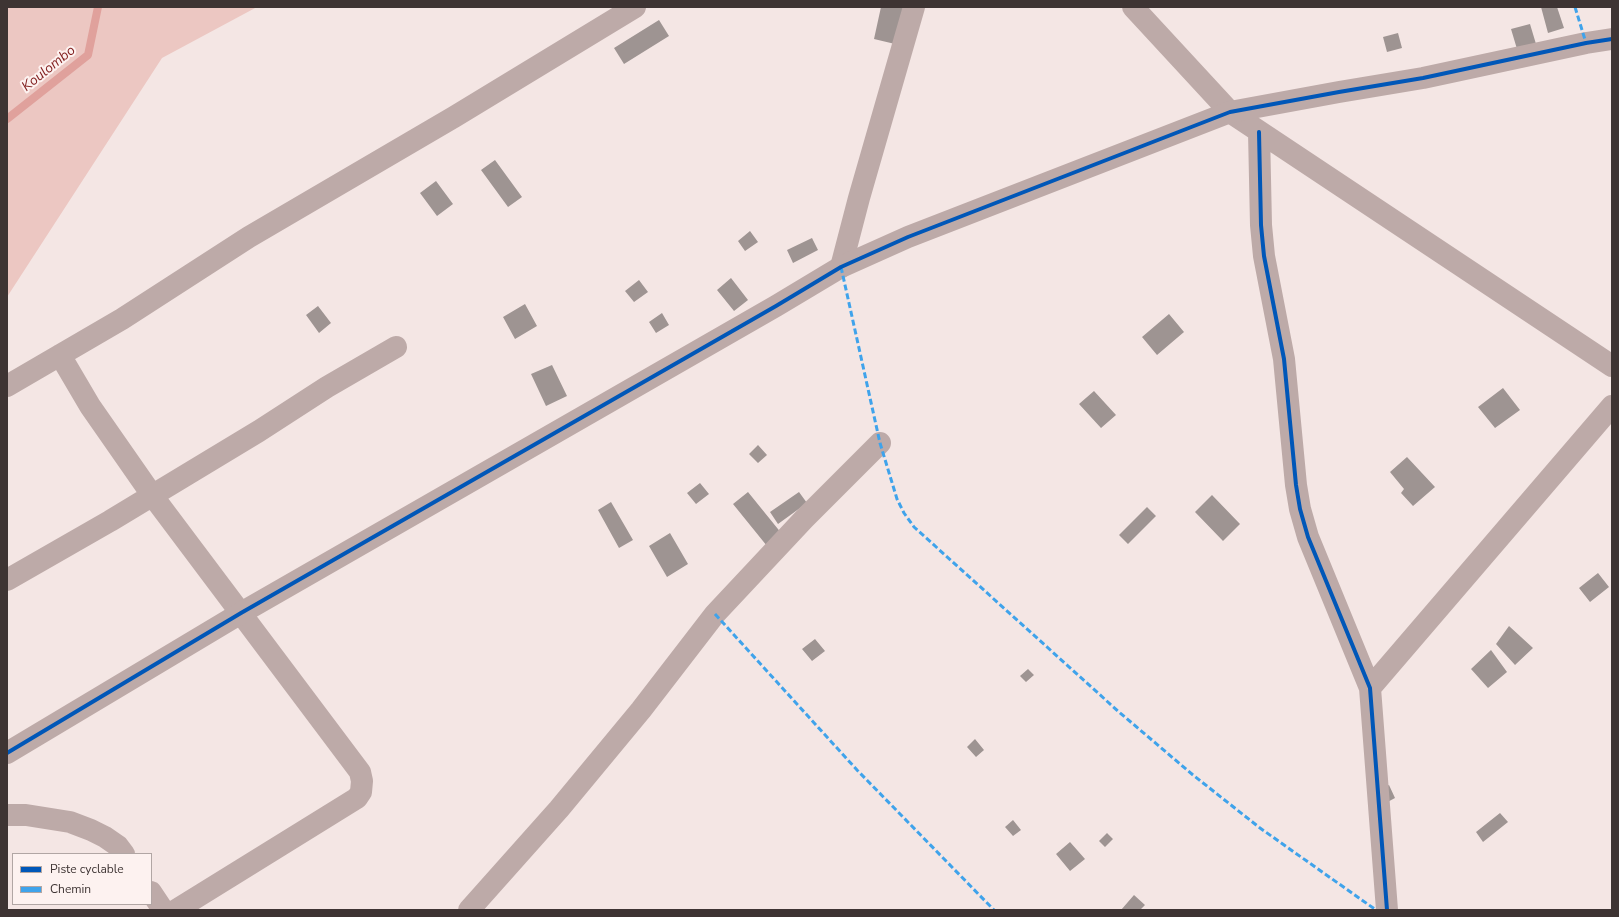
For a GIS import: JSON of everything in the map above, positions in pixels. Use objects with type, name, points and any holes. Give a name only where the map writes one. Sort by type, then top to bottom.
[{"type":"street","points":[[7,386],[122,319],[249,237],[454,117],[635,7]]},
{"type":"street","points":[[842,267],[859,198],[914,7]]},
{"type":"street","points":[[1133,7],[1230,112],[1612,366]]},
{"type":"street","points":[[7,753],[241,613],[842,267],[915,234],[1230,112],[1424,78],[1586,43],[1612,40]]},
{"type":"street","points":[[1259,132],[1261,225],[1264,256],[1284,358],[1296,485],[1300,509],[1308,536],[1370,688],[1387,910]]},
{"type":"street","points":[[7,580],[152,496],[259,431],[327,387],[396,347]]},
{"type":"street","points":[[60,355],[90,406],[152,496],[360,772],[362,781],[361,792],[357,798],[176,910]]},
{"type":"street","points":[[1370,688],[1612,406]]},
{"type":"street","points":[[469,910],[626,729],[715,614],[804,519],[880,443]]},
{"type":"street","points":[[7,815],[26,815],[70,822],[91,830],[105,838],[118,846],[123,853]]},
{"type":"street","points":[[152,894],[163,910]]},
{"type":"shaded area","points":[[7,7],[257,7],[162,58],[7,297]]},
{"type":"building","points":[[881,7],[904,7],[895,44],[874,39]]},
{"type":"building","points":[[1541,7],[1557,7],[1564,28],[1548,33]]},
{"type":"building","points":[[659,20],[669,36],[624,64],[614,48]]},
{"type":"building","points":[[1530,24],[1536,44],[1517,49],[1511,29]]},
{"type":"building","points":[[1398,33],[1402,48],[1387,52],[1383,37]]},
{"type":"building","points":[[495,160],[522,197],[508,207],[481,170]]},
{"type":"building","points":[[436,181],[453,204],[437,216],[420,193]]},
{"type":"building","points":[[750,231],[758,242],[745,251],[738,241]]},
{"type":"building","points":[[812,238],[818,250],[793,263],[787,250]]},
{"type":"building","points":[[731,278],[748,300],[734,311],[717,290]]},
{"type":"building","points":[[639,280],[648,292],[634,302],[625,291]]},
{"type":"building","points":[[525,304],[537,326],[515,339],[503,317]]},
{"type":"building","points":[[318,306],[331,323],[319,333],[306,315]]},
{"type":"building","points":[[662,313],[669,325],[656,333],[649,322]]},
{"type":"building","points":[[1169,314],[1184,332],[1157,355],[1142,337]]},
{"type":"building","points":[[552,365],[567,396],[546,406],[531,374]]},
{"type":"building","points":[[1503,388],[1520,410],[1495,428],[1478,407]]},
{"type":"building","points":[[1094,391],[1116,415],[1101,428],[1079,404]]},
{"type":"building","points":[[758,445],[767,455],[758,463],[749,454]]},
{"type":"building","points":[[1407,457],[1435,487],[1413,506],[1401,493],[1404,489],[1390,472]]},
{"type":"building","points":[[700,483],[709,494],[696,504],[687,493]]},
{"type":"building","points":[[748,492],[782,534],[767,546],[733,504]]},
{"type":"building","points":[[799,492],[807,503],[778,524],[770,512]]},
{"type":"building","points":[[1212,495],[1240,524],[1223,541],[1195,512]]},
{"type":"building","points":[[611,502],[633,540],[619,548],[598,510]]},
{"type":"building","points":[[1147,507],[1156,516],[1128,544],[1119,535]]},
{"type":"building","points":[[670,533],[688,564],[667,577],[649,546]]},
{"type":"building","points":[[1598,573],[1609,587],[1590,602],[1579,588]]},
{"type":"building","points":[[1509,626],[1533,648],[1515,665],[1496,644]]},
{"type":"building","points":[[815,639],[825,651],[812,661],[802,649]]},
{"type":"building","points":[[1491,650],[1507,672],[1488,688],[1471,669]]},
{"type":"building","points":[[1028,669],[1034,675],[1026,682],[1020,676]]},
{"type":"building","points":[[975,739],[984,750],[976,757],[967,747]]},
{"type":"building","points":[[1389,785],[1395,798],[1380,806],[1374,792]]},
{"type":"building","points":[[1500,813],[1508,822],[1483,842],[1476,832]]},
{"type":"building","points":[[1013,820],[1021,830],[1013,836],[1005,827]]},
{"type":"building","points":[[1107,833],[1113,839],[1105,847],[1099,841]]},
{"type":"building","points":[[1070,842],[1085,859],[1070,871],[1056,854]]},
{"type":"building","points":[[1134,895],[1145,905],[1140,910],[1121,910]]},
{"type":"waterway","name":"Koulombo","points":[[7,119],[88,55],[98,7]]},
{"type":"marked path","points":[[1575,7],[1586,43]]},
{"type":"marked path","points":[[841,267],[880,443],[897,499],[904,513],[914,527],[1119,712],[1193,775],[1260,828],[1376,910]]},
{"type":"marked path","points":[[715,614],[857,770],[994,910]]},
{"type":"cycle path","points":[[7,753],[241,613],[776,306],[841,267],[908,237],[1230,112],[1423,78],[1586,43],[1612,39]]},
{"type":"cycle path","points":[[1259,132],[1261,225],[1264,256],[1284,359],[1296,485],[1300,509],[1308,537],[1370,688],[1387,910]]}]
